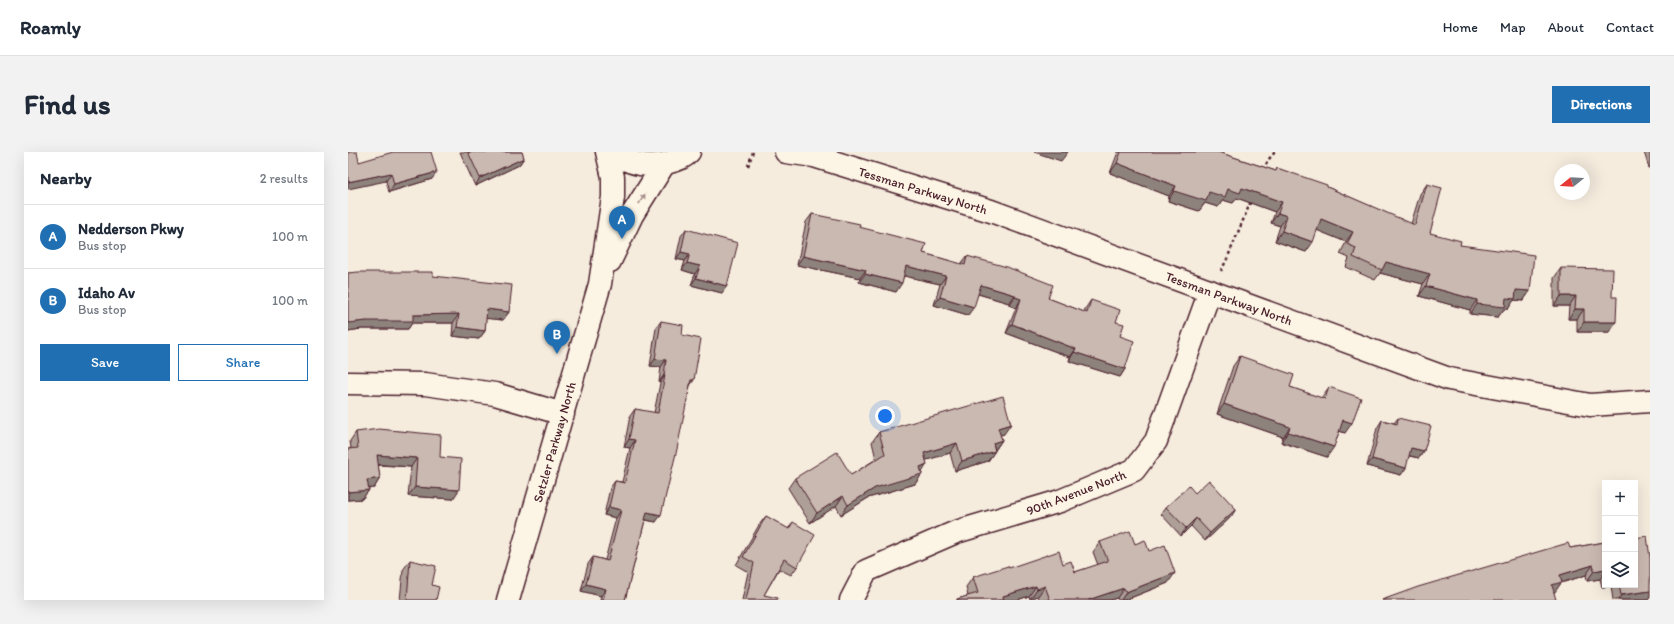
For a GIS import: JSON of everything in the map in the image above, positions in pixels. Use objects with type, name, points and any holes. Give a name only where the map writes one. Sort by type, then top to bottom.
[{"type":"street","name":"Setzler Parkway North","points":[[508,600],[600,284],[613,198],[613,177],[607,152]]},
{"type":"street","points":[[612,152],[623,160],[643,166],[664,164],[691,153]]},
{"type":"street","name":"Tessman Parkway North","points":[[786,152],[810,154],[991,211],[1449,379],[1590,405],[1650,401]]},
{"type":"street","name":"Setzler Parkway North","points":[[600,284],[632,215],[664,164]]},
{"type":"street","name":"90th Avenue North","points":[[851,600],[866,571],[956,532],[1060,501],[1134,470],[1156,441],[1210,291]]},
{"type":"street","points":[[348,383],[425,384],[495,394],[563,414]]},
{"type":"path","points":[[748,166],[753,152]]},
{"type":"path","points":[[1262,174],[1268,160],[1275,152]]},
{"type":"path","points":[[1210,291],[1227,259],[1254,196]]},
{"type":"building","points":[[348,152],[357,152],[359,162],[393,152],[431,152],[437,172],[394,184],[391,173],[348,182]]},
{"type":"building","points":[[468,152],[522,152],[524,158],[480,178]]},
{"type":"building","points":[[1121,152],[1218,152],[1276,171],[1277,168],[1327,185],[1327,187],[1415,225],[1427,184],[1442,188],[1430,233],[1461,241],[1460,245],[1534,255],[1530,291],[1516,290],[1515,299],[1506,298],[1505,307],[1477,304],[1477,300],[1426,286],[1430,274],[1386,262],[1382,270],[1353,257],[1356,248],[1347,244],[1353,232],[1321,219],[1313,242],[1282,231],[1287,216],[1278,213],[1282,202],[1242,188],[1240,193],[1228,189],[1225,197],[1209,192],[1206,201],[1174,191],[1176,186],[1117,163]]},
{"type":"building","points":[[812,214],[860,224],[859,227],[926,244],[923,253],[965,265],[967,256],[1007,267],[1053,285],[1048,298],[1087,313],[1091,300],[1120,310],[1116,322],[1124,324],[1120,336],[1134,341],[1125,369],[1074,352],[1076,349],[1012,324],[1021,299],[1015,297],[1015,295],[981,285],[974,307],[940,297],[946,276],[906,266],[902,283],[865,274],[866,270],[803,256]]},
{"type":"building","points":[[686,229],[738,243],[727,286],[696,278],[700,266],[687,263],[690,254],[681,252]]},
{"type":"building","points":[[1561,268],[1613,269],[1612,297],[1617,297],[1616,322],[1584,322],[1584,309],[1575,309],[1576,296],[1561,296]]},
{"type":"building","points":[[433,272],[433,276],[512,285],[509,312],[487,309],[485,331],[457,327],[459,314],[413,315],[413,321],[366,321],[348,323],[348,273]]},
{"type":"building","points":[[661,321],[683,325],[682,335],[701,339],[694,380],[691,380],[677,449],[661,515],[647,512],[625,600],[603,600],[606,589],[586,584],[593,557],[608,561],[621,510],[609,507],[615,481],[625,483],[635,440],[629,439],[635,409],[658,413],[665,375],[666,360],[655,359]]},
{"type":"building","points":[[1240,356],[1294,375],[1290,387],[1325,399],[1329,387],[1361,398],[1352,423],[1343,420],[1334,447],[1288,432],[1290,427],[1224,404]]},
{"type":"building","points":[[1003,396],[1011,424],[998,428],[1002,440],[993,443],[995,451],[962,461],[957,443],[924,453],[927,464],[920,467],[922,474],[875,488],[848,505],[843,496],[817,513],[795,478],[837,452],[851,475],[885,454],[879,432]]},
{"type":"building","points":[[1398,418],[1431,426],[1424,451],[1411,448],[1406,468],[1372,459],[1382,420],[1397,424]]},
{"type":"building","points":[[379,429],[441,435],[440,457],[461,459],[459,490],[415,487],[417,458],[377,455],[380,478],[367,480],[369,490],[348,492],[348,449],[358,448],[356,432]]},
{"type":"building","points":[[1209,480],[1236,509],[1210,533],[1196,518],[1186,528],[1166,507],[1189,486],[1195,493]]},
{"type":"building","points":[[766,516],[789,529],[793,522],[815,535],[797,567],[784,559],[764,595],[778,598],[777,600],[746,600],[754,563],[743,557]]},
{"type":"building","points":[[1130,531],[1135,544],[1145,540],[1149,551],[1165,545],[1175,573],[1126,592],[1124,588],[1088,600],[1050,600],[1045,586],[1037,589],[1036,586],[1003,596],[1004,600],[957,600],[978,593],[973,577],[1008,566],[1009,568],[1059,551],[1063,564],[1071,561],[1075,572],[1108,561],[1100,542]]},
{"type":"building","points":[[1647,536],[1650,558],[1650,591],[1621,595],[1620,588],[1638,588],[1638,538]]},
{"type":"building","points":[[1568,543],[1570,548],[1602,543],[1602,570],[1594,571],[1593,565],[1560,575],[1562,582],[1552,585],[1556,600],[1382,600],[1418,587]]},
{"type":"building","points":[[410,560],[436,566],[432,585],[439,587],[436,600],[407,600]]},
{"type":"place","name":"Nedderson Pkwy","points":[[622,239]]},
{"type":"place","name":"Idaho Av","points":[[557,354]]}]
